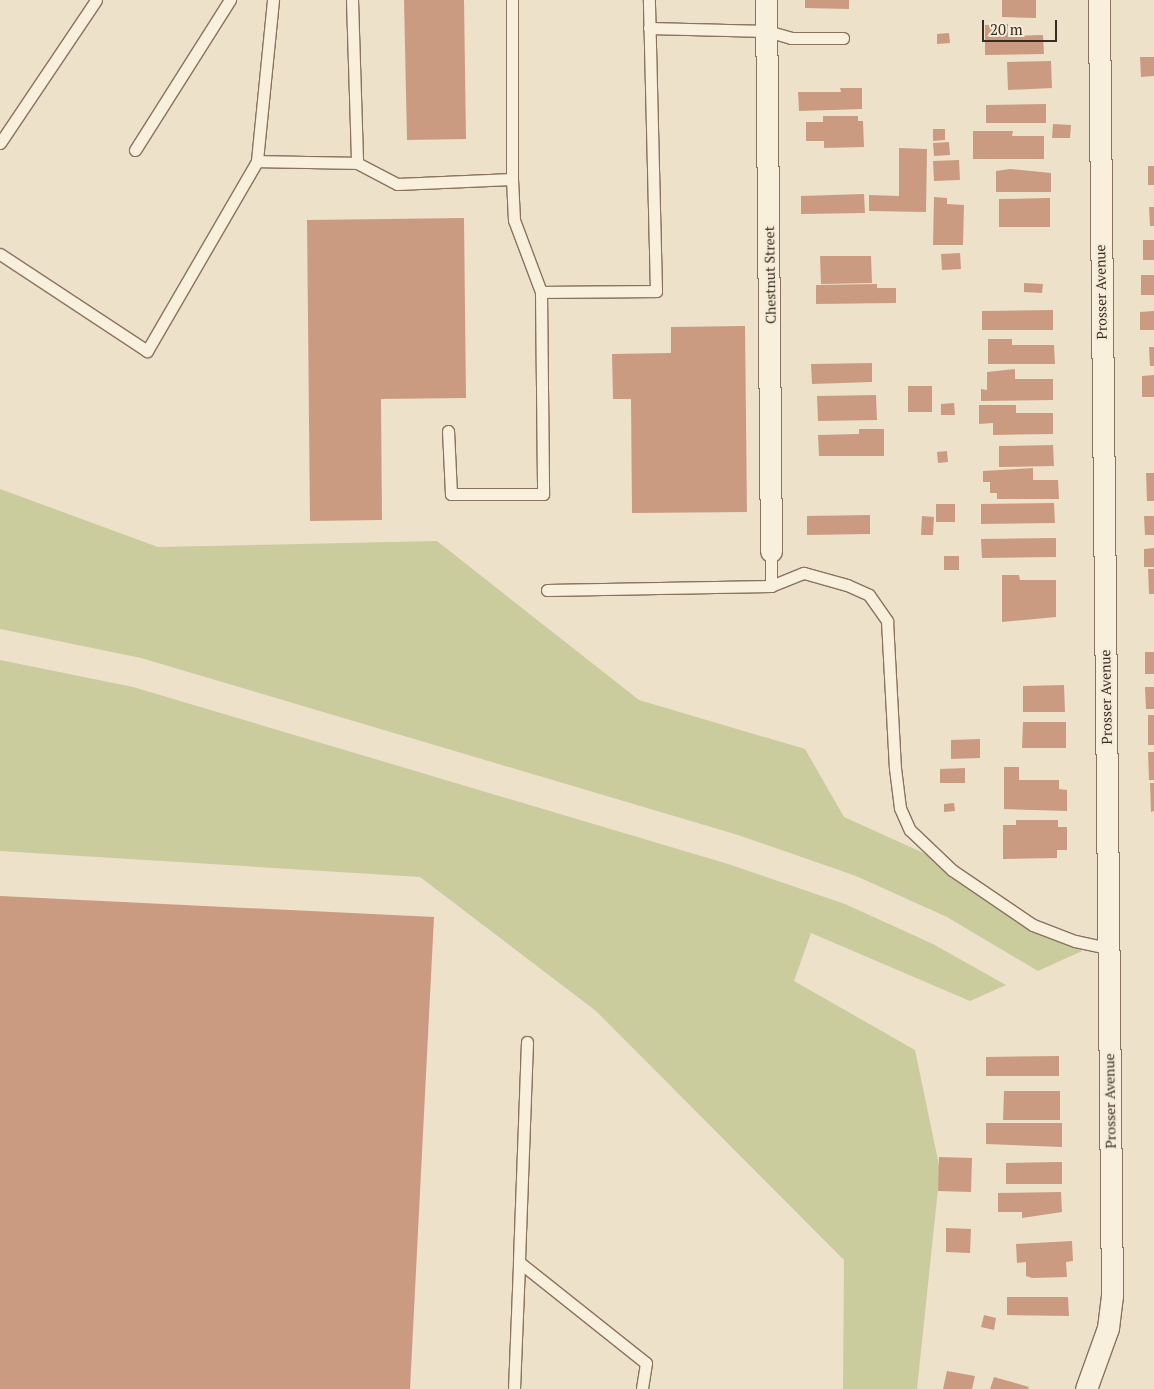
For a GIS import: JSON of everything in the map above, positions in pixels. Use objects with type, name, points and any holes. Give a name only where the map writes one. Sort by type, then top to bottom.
[{"type":"street","name":"Chestnut Street","points":[[766,0],[771,551]]},
{"type":"street","name":"Prosser Avenue","points":[[1086,1389],[1108,1328],[1112,1295],[1099,0]]},
{"type":"lane","points":[[0,143],[96,0]]},
{"type":"lane","points":[[135,150],[230,0]]},
{"type":"lane","points":[[0,254],[147,352],[257,161],[273,0]]},
{"type":"lane","points":[[352,0],[357,163]]},
{"type":"lane","points":[[448,431],[451,494],[543,494],[542,292],[514,220],[512,179],[512,0]]},
{"type":"lane","points":[[542,292],[656,291],[649,0]]},
{"type":"lane","points":[[649,28],[767,31],[790,38],[843,38]]},
{"type":"lane","points":[[257,161],[357,163],[398,184],[512,179]]},
{"type":"lane","points":[[771,551],[771,586]]},
{"type":"lane","points":[[547,590],[771,586],[804,573],[847,585],[869,596],[887,621],[895,768],[900,808],[910,830],[952,870],[1033,925],[1075,941],[1109,948]]},
{"type":"lane","points":[[514,1389],[527,1042]]},
{"type":"lane","points":[[518,1262],[646,1363],[642,1389]]},
{"type":"green space","points":[[0,489],[158,547],[437,541],[639,700],[805,749],[844,817],[970,874],[1082,951],[1038,971],[947,917],[856,876],[738,835],[141,658],[0,629]]},
{"type":"green space","points":[[0,660],[133,687],[728,864],[845,904],[933,944],[1006,985],[970,1001],[811,933],[794,981],[915,1050],[940,1170],[917,1389],[843,1389],[844,1260],[596,1011],[420,877],[0,851]]},
{"type":"building","points":[[404,0],[464,0],[466,139],[407,140]]},
{"type":"building","points":[[805,0],[849,0],[849,9],[805,8]]},
{"type":"building","points":[[1002,0],[1036,0],[1036,18],[1002,17]]},
{"type":"building","points":[[1008,24],[1008,36],[1043,35],[1044,54],[985,55],[985,25]]},
{"type":"building","points":[[949,33],[950,43],[937,44],[937,34]]},
{"type":"building","points":[[1140,57],[1154,57],[1154,76],[1141,77]]},
{"type":"building","points":[[1051,61],[1052,88],[1008,90],[1007,62]]},
{"type":"building","points":[[840,88],[862,88],[862,109],[799,111],[798,92],[841,92]]},
{"type":"building","points":[[1046,104],[1046,123],[986,123],[986,105]]},
{"type":"building","points":[[823,116],[858,116],[858,121],[863,121],[864,147],[824,148],[824,141],[806,141],[806,122],[823,122]]},
{"type":"building","points":[[1053,124],[1071,125],[1070,138],[1052,138]]},
{"type":"building","points":[[933,129],[945,129],[945,140],[933,141]]},
{"type":"building","points":[[973,131],[1013,131],[1012,136],[1044,136],[1044,159],[973,159]]},
{"type":"building","points":[[949,142],[950,155],[934,156],[933,143]]},
{"type":"building","points":[[899,148],[927,149],[926,212],[869,211],[869,195],[899,196]]},
{"type":"building","points":[[959,160],[960,180],[934,181],[933,161]]},
{"type":"building","points":[[1148,166],[1154,166],[1154,185],[1148,185]]},
{"type":"building","points":[[1010,169],[1051,173],[1051,192],[996,192],[996,171]]},
{"type":"building","points":[[864,194],[865,213],[801,214],[801,196]]},
{"type":"building","points":[[934,197],[947,198],[947,204],[964,205],[963,245],[933,245]]},
{"type":"building","points":[[1050,198],[1050,227],[999,227],[999,199]]},
{"type":"building","points":[[1149,207],[1154,207],[1154,226],[1150,226]]},
{"type":"building","points":[[464,218],[466,398],[381,399],[382,520],[310,521],[307,220]]},
{"type":"building","points":[[1143,240],[1154,240],[1154,260],[1143,260]]},
{"type":"building","points":[[960,253],[961,269],[942,270],[941,254]]},
{"type":"building","points":[[820,256],[871,256],[872,283],[821,284]]},
{"type":"building","points":[[1141,275],[1154,275],[1154,295],[1141,295]]},
{"type":"building","points":[[1024,283],[1043,284],[1042,293],[1024,292]]},
{"type":"building","points":[[877,284],[877,288],[896,288],[896,303],[816,304],[816,285]]},
{"type":"building","points":[[1053,310],[1053,330],[982,330],[982,311]]},
{"type":"building","points":[[1154,311],[1154,330],[1140,330],[1140,312]]},
{"type":"building","points":[[745,326],[747,512],[632,513],[631,399],[613,399],[612,354],[671,353],[671,327]]},
{"type":"building","points":[[988,339],[1012,339],[1012,345],[1054,345],[1055,364],[988,364]]},
{"type":"building","points":[[1149,347],[1154,347],[1154,366],[1150,366]]},
{"type":"building","points":[[872,363],[872,382],[812,384],[811,364]]},
{"type":"building","points":[[1015,369],[1015,379],[1053,379],[1053,400],[981,401],[981,389],[987,390],[987,372]]},
{"type":"building","points":[[1154,375],[1154,397],[1142,397],[1142,376]]},
{"type":"building","points":[[908,386],[932,386],[932,412],[908,412]]},
{"type":"building","points":[[876,395],[877,420],[818,421],[817,396]]},
{"type":"building","points":[[954,403],[955,415],[941,415],[941,404]]},
{"type":"building","points":[[979,405],[1016,405],[1016,413],[1053,413],[1053,434],[993,435],[993,423],[979,424]]},
{"type":"building","points":[[859,429],[884,429],[884,456],[819,456],[818,435],[859,434]]},
{"type":"building","points":[[1053,445],[1054,466],[999,467],[999,446]]},
{"type":"building","points":[[947,451],[948,462],[938,463],[937,452]]},
{"type":"building","points":[[1033,468],[1033,480],[1058,480],[1059,499],[997,499],[997,493],[990,493],[990,482],[983,482],[983,471]]},
{"type":"building","points":[[1146,473],[1154,473],[1154,501],[1147,501]]},
{"type":"building","points":[[1054,503],[1055,523],[981,524],[981,504]]},
{"type":"building","points":[[936,504],[955,504],[955,522],[936,522]]},
{"type":"building","points":[[870,515],[870,534],[807,535],[807,516]]},
{"type":"building","points":[[922,516],[934,517],[933,535],[921,535]]},
{"type":"building","points":[[1144,516],[1154,516],[1154,535],[1145,535]]},
{"type":"building","points":[[1056,538],[1056,557],[982,558],[981,539]]},
{"type":"building","points":[[1154,548],[1154,567],[1144,567],[1144,549]]},
{"type":"building","points":[[944,556],[959,556],[959,570],[944,570]]},
{"type":"building","points":[[1148,569],[1154,569],[1154,594],[1149,594]]},
{"type":"building","points":[[1002,575],[1019,575],[1020,580],[1056,580],[1056,617],[1002,622]]},
{"type":"building","points":[[1145,652],[1154,652],[1154,674],[1145,674]]},
{"type":"building","points":[[1064,685],[1065,712],[1023,712],[1023,686]]},
{"type":"building","points":[[1145,687],[1154,687],[1154,709],[1146,709]]},
{"type":"building","points":[[1148,715],[1154,715],[1154,745],[1148,745]]},
{"type":"building","points":[[1023,722],[1066,722],[1066,748],[1022,748]]},
{"type":"building","points":[[980,739],[980,758],[951,759],[951,740]]},
{"type":"building","points":[[1148,752],[1154,752],[1154,780],[1149,780]]},
{"type":"building","points":[[1004,767],[1019,767],[1019,780],[1059,780],[1059,789],[1067,790],[1067,811],[1004,809]]},
{"type":"building","points":[[965,768],[965,783],[940,783],[940,769]]},
{"type":"building","points":[[1150,783],[1154,783],[1154,811],[1151,812]]},
{"type":"building","points":[[954,803],[955,811],[944,812],[944,804]]},
{"type":"building","points":[[1016,820],[1058,820],[1058,827],[1067,827],[1067,850],[1057,850],[1057,858],[1003,859],[1003,825],[1016,825]]},
{"type":"building","points":[[0,896],[434,917],[410,1389],[0,1389]]},
{"type":"building","points":[[1059,1056],[1059,1076],[986,1076],[986,1057]]},
{"type":"building","points":[[1004,1091],[1060,1091],[1060,1120],[1003,1120]]},
{"type":"building","points":[[986,1123],[1062,1123],[1062,1147],[986,1144]]},
{"type":"building","points":[[939,1157],[972,1158],[971,1192],[938,1191]]},
{"type":"building","points":[[1062,1162],[1062,1184],[1006,1184],[1006,1163]]},
{"type":"building","points":[[1061,1192],[1062,1212],[1022,1218],[1022,1212],[998,1212],[998,1193]]},
{"type":"building","points":[[946,1228],[971,1229],[970,1253],[946,1252]]},
{"type":"building","points":[[1072,1241],[1073,1261],[1066,1262],[1067,1277],[1032,1278],[1026,1276],[1026,1262],[1017,1263],[1016,1244]]},
{"type":"building","points":[[1007,1297],[1068,1297],[1069,1316],[1007,1315]]},
{"type":"building","points":[[984,1315],[996,1318],[994,1330],[981,1327]]},
{"type":"building","points":[[947,1371],[975,1376],[972,1389],[943,1389]]},
{"type":"building","points":[[994,1377],[1029,1387],[1028,1389],[990,1389]]}]
